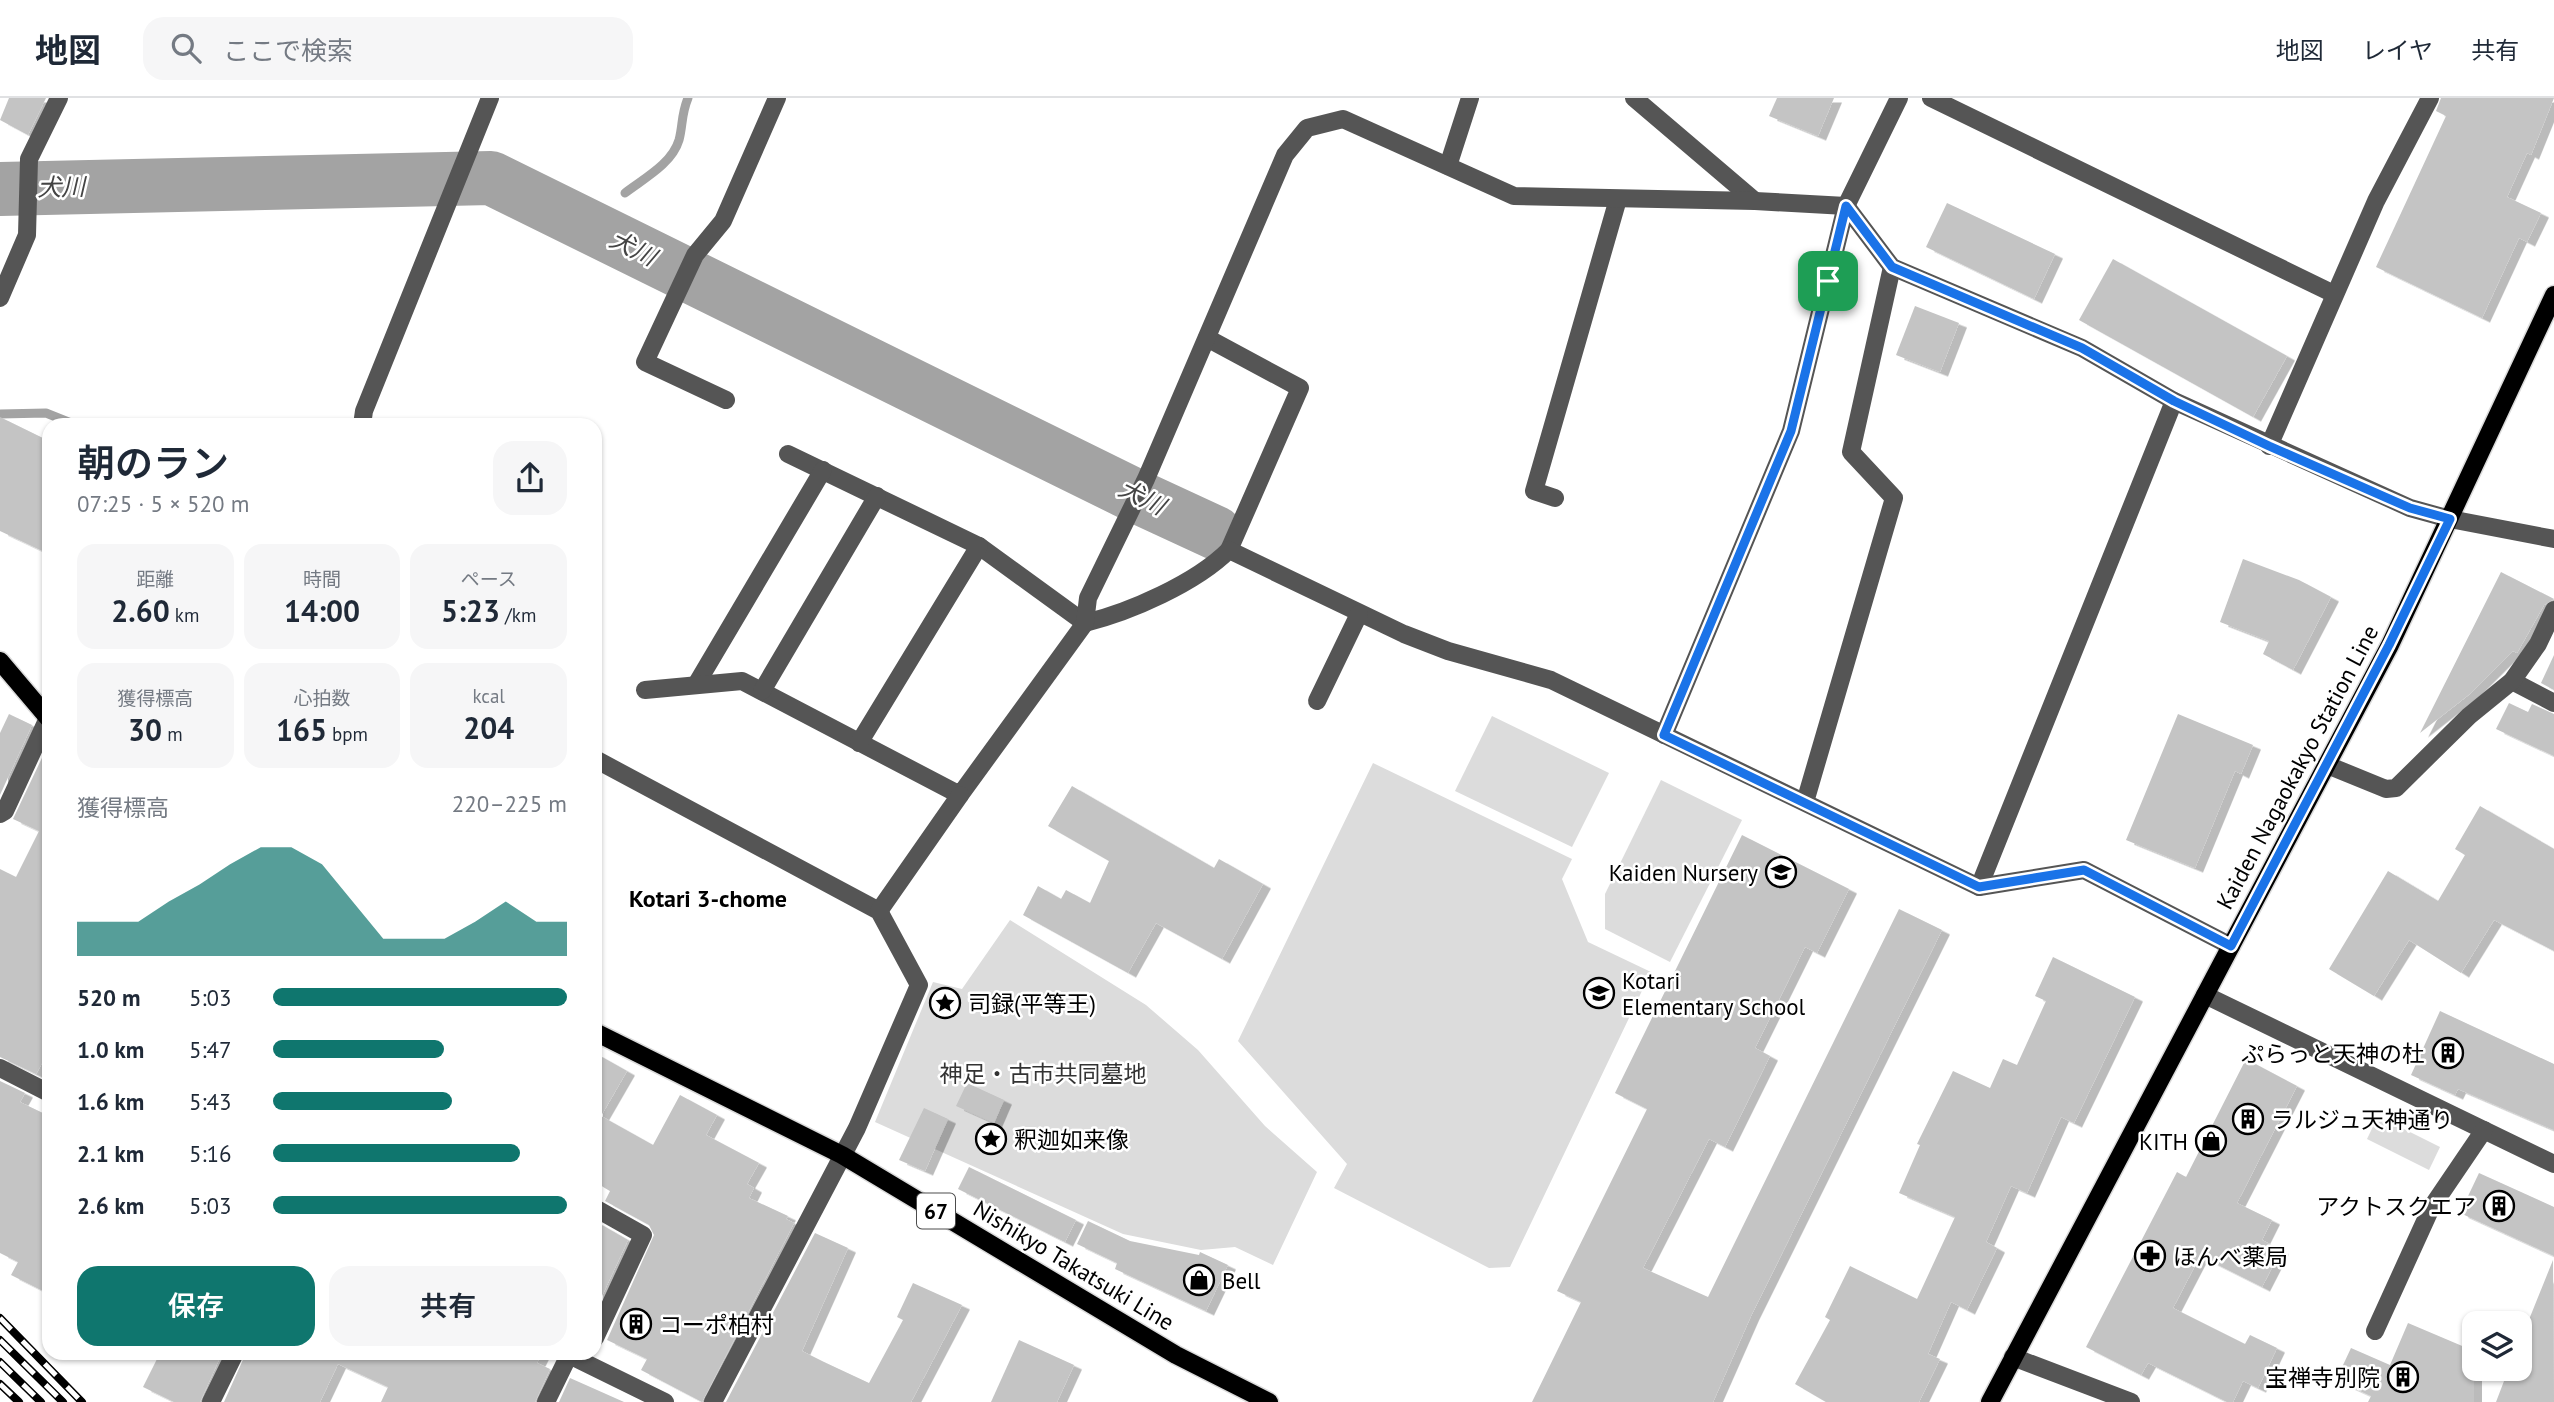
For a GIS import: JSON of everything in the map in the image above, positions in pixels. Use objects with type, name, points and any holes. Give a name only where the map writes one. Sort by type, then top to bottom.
[{"type":"main road","name":"Kaiden Nagaokakyo Station Line","points":[[1990,1402],[2327,765],[2450,519],[2554,295]]},
{"type":"main road","points":[[0,661],[42,710]]},
{"type":"main road","name":"Nishikyo Takatsuki Line","points":[[602,1035],[842,1155],[1176,1355],[1269,1402]]},
{"type":"street","points":[[0,298],[27,236],[29,159],[59,98]]},
{"type":"street","points":[[363,418],[490,98]]},
{"type":"street","points":[[726,400],[645,362],[695,255],[723,221],[777,98]]},
{"type":"street","points":[[1448,166],[1470,98]]},
{"type":"street","points":[[1634,98],[1755,201]]},
{"type":"street","points":[[1664,735],[1791,431],[1846,206],[1899,98]]},
{"type":"street","points":[[1931,98],[2334,294]]},
{"type":"street","points":[[2269,446],[2334,294],[2394,164],[2430,98]]},
{"type":"street","points":[[878,911],[1085,623],[1087,598],[1146,479],[1284,155],[1307,128],[1343,120],[1514,196],[1755,201],[1846,206],[1892,267],[2082,348],[2174,401],[2269,446],[2410,508],[2450,519],[2554,539]]},
{"type":"street","points":[[1555,498],[1534,491],[1618,199]]},
{"type":"street","points":[[1805,802],[1894,498],[1851,452],[1892,267]]},
{"type":"street","points":[[788,454],[979,546],[1085,623],[1110,617],[1208,570],[1229,550],[1300,388],[1207,338]]},
{"type":"street","points":[[1979,887],[2174,401]]},
{"type":"street","points":[[697,683],[823,470]]},
{"type":"street","points":[[762,691],[877,496]]},
{"type":"street","points":[[859,743],[979,546]]},
{"type":"street","points":[[1229,550],[1359,614],[1448,651],[1551,680],[1979,887],[2084,870],[2231,946]]},
{"type":"street","points":[[2327,765],[2386,789],[2396,788],[2469,716],[2512,681],[2538,644],[2554,610]]},
{"type":"street","points":[[1317,701],[1359,614]]},
{"type":"street","points":[[645,690],[697,683],[742,681],[960,795]]},
{"type":"street","points":[[2512,681],[2554,702]]},
{"type":"street","points":[[0,814],[5,811],[42,733]]},
{"type":"street","points":[[602,763],[878,911],[919,985],[842,1155],[713,1402]]},
{"type":"street","points":[[2205,996],[2554,1164]]},
{"type":"street","points":[[0,1068],[42,1089]]},
{"type":"street","points":[[2375,1331],[2431,1208],[2484,1130]]},
{"type":"street","points":[[602,1212],[643,1235],[602,1323]]},
{"type":"street","points":[[2013,1357],[2131,1402]]},
{"type":"street","points":[[211,1402],[232,1360]]},
{"type":"street","points":[[547,1402],[573,1360]]},
{"type":"street","points":[[585,1360],[665,1402]]},
{"type":"green space","points":[[1492,716],[1609,773],[1572,847],[1455,791]]},
{"type":"green space","points":[[1373,763],[1572,859],[1562,879],[1588,942],[1651,972],[1510,1267],[1489,1268],[1334,1188],[1347,1164],[1238,1041]]},
{"type":"green space","points":[[1661,780],[1742,820],[1670,962],[1605,929],[1605,894]]},
{"type":"green space","name":"神足・古市共同墓地","points":[[1010,920],[1146,1005],[1198,1050],[1265,1126],[1317,1172],[1273,1265],[1235,1247],[1201,1250],[1123,1234],[875,1122],[933,982],[962,989]]},
{"type":"green space","points":[[2378,1116],[2440,1147],[2429,1170],[2367,1139]]},
{"type":"building","points":[[9,98],[46,98],[28,135],[0,120]]},
{"type":"building","points":[[1777,98],[1834,98],[1818,136],[1769,116]]},
{"type":"building","points":[[2441,98],[2554,98],[2531,155],[2527,153],[2507,197],[2541,213],[2527,242],[2519,238],[2482,318],[2376,267],[2446,116],[2436,111]]},
{"type":"building","points":[[1947,203],[2055,254],[2034,299],[1926,247]]},
{"type":"building","points":[[2113,259],[2287,356],[2253,417],[2079,320]]},
{"type":"building","points":[[1915,306],[1959,323],[1940,372],[1896,355]]},
{"type":"building","points":[[0,417],[42,438],[42,551],[0,531]]},
{"type":"building","points":[[2243,559],[2299,580],[2331,597],[2293,670],[2263,654],[2269,641],[2220,622]]},
{"type":"building","points":[[2501,572],[2554,599],[2544,605],[2517,653],[2513,651],[2471,693],[2420,733]]},
{"type":"building","points":[[2554,655],[2554,690],[2541,683]]},
{"type":"building","points":[[2509,703],[2528,712],[2532,704],[2554,714],[2554,756],[2496,729]]},
{"type":"building","points":[[9,714],[32,725],[0,795],[0,733]]},
{"type":"building","points":[[2178,714],[2253,745],[2241,774],[2235,771],[2195,868],[2126,840]]},
{"type":"building","points":[[42,758],[42,1063],[36,1074],[0,1057],[0,869],[16,877],[39,831],[13,819]]},
{"type":"building","points":[[1072,786],[1214,868],[1219,859],[1263,884],[1222,959],[1156,923],[1128,973],[1023,915],[1038,886],[1061,899],[1066,890],[1090,903],[1109,861],[1048,826]]},
{"type":"building","points":[[2480,806],[2554,849],[2554,951],[2494,920],[2461,973],[2409,940],[2374,996],[2329,969],[2388,871],[2438,901],[2465,855],[2455,849]]},
{"type":"building","points":[[1742,835],[1849,889],[1817,953],[1805,947],[1755,1048],[1770,1056],[1725,1147],[1709,1139],[1643,1268],[1708,1297],[1899,909],[1942,930],[1751,1316],[1713,1402],[1532,1402],[1581,1302],[1557,1291],[1647,1109],[1615,1093]]},
{"type":"building","points":[[2053,957],[2135,997],[2074,1123],[2061,1117],[2027,1193],[2011,1186],[1986,1242],[1997,1248],[1967,1310],[1951,1302],[1928,1354],[1940,1359],[1919,1402],[1826,1402],[1795,1384],[1830,1320],[1825,1317],[1850,1266],[1917,1299],[1955,1217],[1899,1193],[1920,1145],[1917,1144],[1953,1071],[1990,1088],[2003,1059],[2017,1065],[2046,1001],[2035,996]]},
{"type":"building","points":[[2440,1011],[2554,1064],[2554,1130],[2458,1089],[2455,1095],[2411,1075]]},
{"type":"building","points":[[602,1057],[627,1071],[602,1114]]},
{"type":"building","points":[[2246,1059],[2297,1086],[2237,1203],[2272,1220],[2262,1240],[2281,1250],[2262,1287],[2200,1256],[2173,1308],[2245,1344],[2250,1335],[2277,1348],[2258,1388],[2243,1381],[2233,1402],[2227,1402],[2148,1363],[2141,1375],[2086,1347],[2177,1172],[2186,1177]]},
{"type":"building","points":[[0,1081],[25,1093],[20,1102],[42,1113],[42,1290],[11,1275],[18,1262],[0,1253]]},
{"type":"building","points":[[967,1083],[1004,1100],[994,1123],[956,1106]]},
{"type":"building","points":[[680,1095],[717,1115],[706,1135],[759,1163],[747,1184],[754,1188],[749,1198],[788,1216],[786,1219],[794,1223],[702,1402],[641,1370],[647,1359],[607,1340],[654,1235],[649,1225],[605,1201],[610,1191],[602,1186],[602,1117],[653,1145]]},
{"type":"building","points":[[924,1108],[948,1119],[925,1171],[899,1160]]},
{"type":"building","points":[[969,1167],[1076,1220],[1065,1242],[958,1189]]},
{"type":"building","name":"アクトスクエア","points":[[2479,1173],[2554,1207],[2554,1256],[2460,1213]]},
{"type":"building","points":[[1088,1221],[1130,1241],[1199,1255],[1200,1252],[1228,1265],[1206,1311],[1115,1269],[1117,1263],[1077,1244]]},
{"type":"building","points":[[602,1225],[628,1240],[602,1296]]},
{"type":"building","points":[[815,1233],[848,1248],[802,1351],[824,1362],[869,1383],[903,1320],[897,1317],[913,1283],[962,1305],[911,1402],[726,1402]]},
{"type":"building","points":[[2553,1260],[2554,1402],[2496,1402],[2504,1381],[2532,1381],[2532,1312]]},
{"type":"building","points":[[2408,1323],[2462,1346],[2462,1381],[2474,1381],[2474,1402],[2368,1402],[2371,1396],[2336,1380],[2351,1348],[2390,1365]]},
{"type":"building","points":[[1019,1340],[1074,1365],[1057,1402],[991,1402]]},
{"type":"building","points":[[156,1360],[219,1360],[200,1402],[174,1402],[143,1387]]},
{"type":"building","points":[[243,1360],[538,1360],[537,1363],[550,1369],[535,1402],[381,1402],[388,1387],[338,1364],[320,1402],[224,1402]]},
{"type":"building","points":[[570,1378],[624,1402],[559,1402]]},
{"type":"waterway","points":[[625,193],[656,170],[675,149],[688,98]]},
{"type":"waterway","name":"犬川","points":[[0,189],[491,178],[1216,533]]},
{"type":"waterway","points":[[0,414],[46,413],[58,418]]},
{"type":"waterway","points":[[1069,463],[1105,457]]},
{"type":"railway","points":[[0,1318],[82,1402]]},
{"type":"railway","points":[[0,1340],[63,1402]]},
{"type":"railway","points":[[0,1362],[41,1402]]},
{"type":"railway","points":[[0,1384],[19,1402]]},
{"type":"place","name":"Kaiden Nursery","points":[[1781,872]]},
{"type":"place","name":"Kotari Elementary School","points":[[1599,993]]},
{"type":"place","name":"司録(平等王)","points":[[945,1003]]},
{"type":"place","name":"ぷらっと天神の杜","points":[[2448,1053]]},
{"type":"place","name":"ラルジュ天神通り","points":[[2248,1119]]},
{"type":"place","name":"釈迦如来像","points":[[991,1139]]},
{"type":"place","name":"KITH","points":[[2211,1141]]},
{"type":"place","name":"アクトスクエア","points":[[2499,1206]]},
{"type":"place","name":"ほんべ薬局","points":[[2150,1256]]},
{"type":"place","name":"Bell","points":[[1199,1280]]},
{"type":"place","name":"コーポ柏村","points":[[636,1324]]},
{"type":"place","name":"宝禅寺別院","points":[[2403,1377]]},
{"type":"district","name":"Kotari 3-chome","points":[[708,898]]},
{"type":"route","points":[[1846,206],[1892,267],[2082,348],[2174,401],[2269,446],[2410,508],[2450,519],[2389,645],[2231,946],[2084,870],[1979,887],[1664,735],[1791,431],[1828,281],[1846,206]]}]
